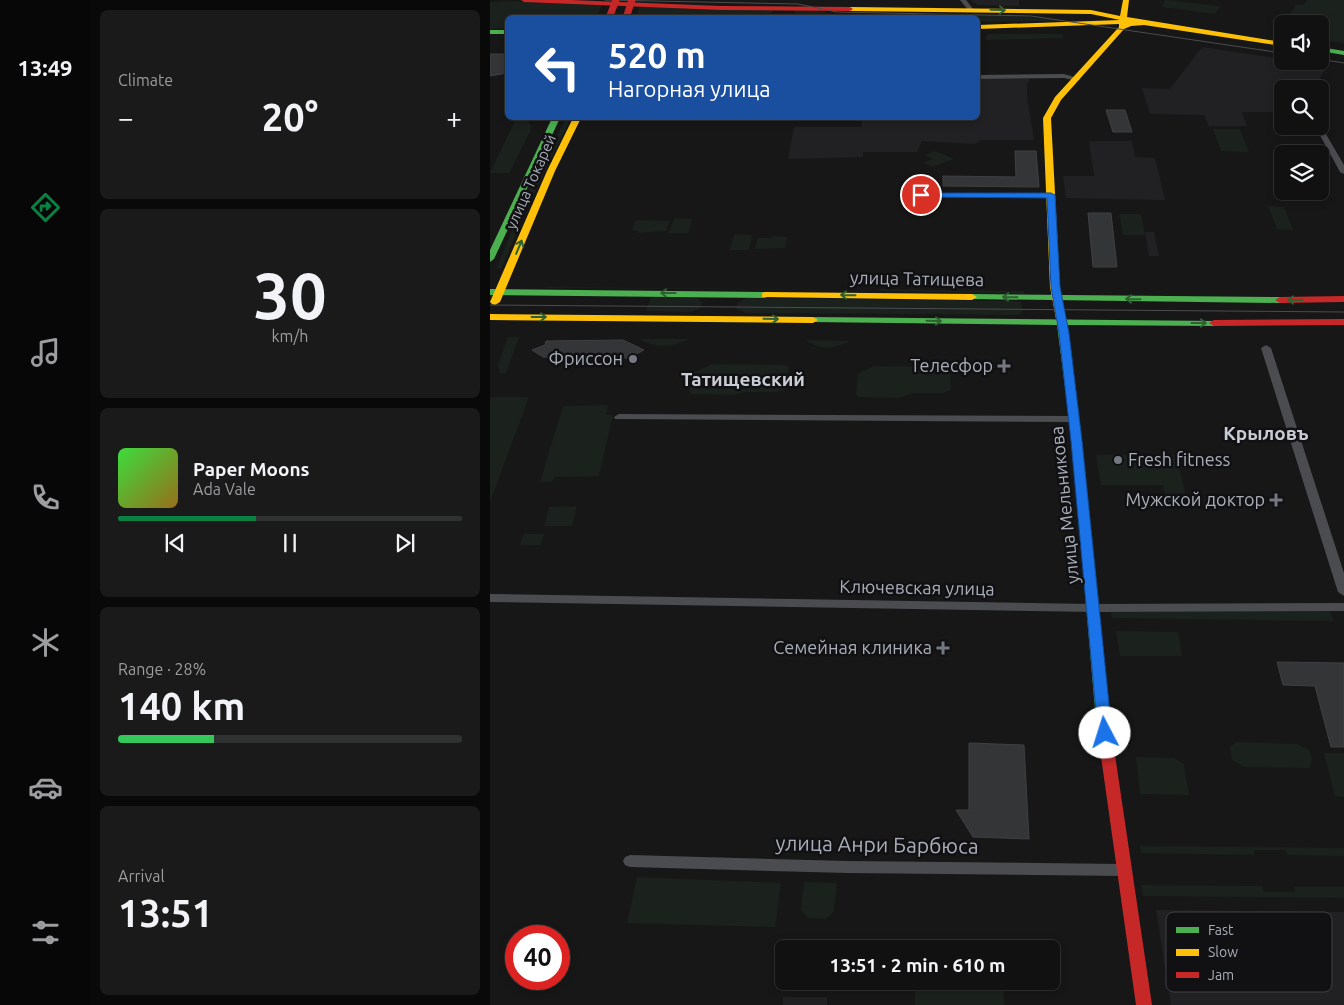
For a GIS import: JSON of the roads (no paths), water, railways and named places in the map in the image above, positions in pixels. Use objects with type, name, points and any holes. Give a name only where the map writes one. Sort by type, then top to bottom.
[{"type":"main road","points":[[524,0],[721,8],[971,10],[1120,18],[1274,39]]},
{"type":"main road","points":[[609,15],[616,0]]},
{"type":"main road","points":[[627,15],[632,0]]},
{"type":"main road","points":[[980,27],[1120,18],[1274,43]]},
{"type":"main road","name":"улица Мельникова","points":[[1120,18],[1077,79],[1048,114],[1055,287],[1063,322],[1106,751],[1144,1005]]},
{"type":"main road","points":[[490,32],[505,32]]},
{"type":"main road","points":[[1329,46],[1344,49]]},
{"type":"main road","points":[[1329,50],[1344,53]]},
{"type":"main road","name":"улица Токарей","points":[[490,259],[555,120]]},
{"type":"main road","name":"улица Токарей","points":[[490,316],[495,292],[550,171],[576,120]]},
{"type":"main road","name":"улица Татищева","points":[[495,292],[1344,299]]},
{"type":"main road","points":[[694,319],[707,305],[706,298],[699,294]]},
{"type":"main road","points":[[740,319],[733,312],[732,307],[736,298],[745,294]]},
{"type":"main road","points":[[1317,300],[1328,308],[1330,313],[1323,323]]},
{"type":"main road","points":[[490,316],[1063,322],[1344,322]]},
{"type":"street","points":[[963,0],[971,10]]},
{"type":"street","points":[[980,77],[1064,76],[1077,79]]},
{"type":"street","points":[[1324,135],[1344,172]]},
{"type":"street","points":[[908,196],[1051,195]]},
{"type":"street","points":[[1266,348],[1344,592]]},
{"type":"street","points":[[619,416],[1073,419]]},
{"type":"street","name":"Ключевская улица","points":[[490,598],[1093,608],[1344,607]]},
{"type":"street","name":"улица Анри Барбюса","points":[[630,861],[847,867],[1123,870]]},
{"type":"tram line","points":[[605,0],[798,4],[837,12],[1031,16],[1274,52]]},
{"type":"tram line","points":[[1329,60],[1344,63]]},
{"type":"tram line","points":[[490,305],[1344,312]]},
{"type":"place","name":"Фриссон","points":[[633,359]]},
{"type":"place","name":"Телесфор","points":[[1004,366]]},
{"type":"place","name":"Fresh fitness","points":[[1118,460]]},
{"type":"place","name":"Мужской доктор","points":[[1276,500]]},
{"type":"place","name":"Семейная клиника","points":[[943,648]]},
{"type":"district","name":"Татищевский","points":[[743,379]]},
{"type":"district","name":"Крыловъ","points":[[1266,433]]}]
